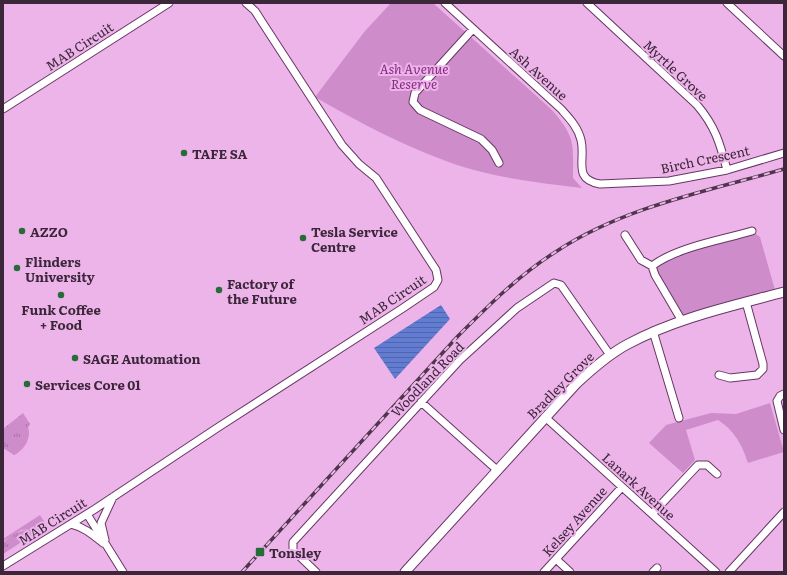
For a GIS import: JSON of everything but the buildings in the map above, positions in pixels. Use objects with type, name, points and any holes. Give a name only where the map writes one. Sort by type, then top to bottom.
[{"type":"street","name":"MAB Circuit","points":[[3,109],[169,3]]},
{"type":"street","name":"MAB Circuit","points":[[3,566],[71,524],[422,296],[434,287],[438,280],[436,270],[376,178],[359,164],[342,145],[255,11],[246,3]]},
{"type":"street","name":"Ash Avenue","points":[[445,3],[561,109],[574,125],[581,139],[583,157],[582,172],[584,177]]},
{"type":"street","name":"Myrtle Grove","points":[[587,3],[704,114],[718,138],[727,170]]},
{"type":"street","points":[[727,3],[784,56]]},
{"type":"street","points":[[473,29],[415,93],[413,102],[420,110],[481,139],[492,150],[498,163]]},
{"type":"street","name":"Birch Crescent","points":[[584,177],[590,182],[600,184],[661,181],[727,170],[784,153]]},
{"type":"street","points":[[652,266],[663,259],[688,250],[752,231]]},
{"type":"street","points":[[625,236],[641,260],[652,266],[655,275],[682,321]]},
{"type":"street","name":"Woodland Road","points":[[316,572],[293,550],[293,542],[460,360],[517,308],[554,283],[561,285],[610,355]]},
{"type":"street","name":"Bradley Grove","points":[[405,572],[576,384],[610,355],[653,331],[682,321],[784,292]]},
{"type":"street","points":[[719,375],[730,378],[757,375],[763,369],[764,364],[746,302]]},
{"type":"street","points":[[653,331],[679,418]]},
{"type":"street","points":[[781,396],[777,404],[784,430]]},
{"type":"street","points":[[421,402],[497,470]]},
{"type":"street","name":"Lanark Avenue","points":[[545,417],[716,572]]},
{"type":"street","points":[[652,514],[698,465],[707,465],[717,474]]},
{"type":"street","name":"Kelsey Avenue","points":[[544,572],[622,486]]},
{"type":"street","name":"MAB Circuit","points":[[107,547],[101,523],[114,496]]},
{"type":"street","points":[[729,572],[784,512]]},
{"type":"street","points":[[86,514],[123,572]]},
{"type":"street","points":[[71,524],[78,525],[89,532],[107,547]]},
{"type":"street","points":[[556,559],[570,572]]},
{"type":"green space","name":"Ash Avenue Reserve","points":[[391,3],[433,3],[552,110],[560,120],[572,141],[573,178],[582,188],[533,182],[485,173],[454,164],[383,134],[315,97],[365,31]]},
{"type":"green space","points":[[753,232],[760,237],[775,290],[682,316],[654,267],[686,252]]},
{"type":"green space","points":[[770,403],[784,452],[748,463],[737,439],[724,424],[718,420],[686,430],[695,460],[683,473],[649,443],[666,425],[711,413],[736,414]]},
{"type":"green space","points":[[23,413],[30,424],[28,427],[29,436],[21,451],[14,455],[3,448],[3,429]]},
{"type":"green space","points":[[40,515],[47,526],[43,528],[21,530],[3,541],[3,539]]},
{"type":"green space","points":[[42,529],[3,554],[3,543],[11,536],[26,530]]},
{"type":"water","points":[[441,305],[450,319],[395,379],[374,348]]},
{"type":"railway","points":[[242,572],[458,336],[493,302],[543,260],[583,236],[638,212],[696,193],[784,169]]},
{"type":"place","name":"TAFE SA","points":[[184,153]]},
{"type":"place","name":"AZZO","points":[[22,231]]},
{"type":"place","name":"Tesla Service Centre","points":[[303,238]]},
{"type":"place","name":"Flinders University","points":[[17,268]]},
{"type":"place","name":"Factory of the Future","points":[[219,290]]},
{"type":"place","name":"Funk Coffee + Food","points":[[61,295]]},
{"type":"place","name":"SAGE Automation","points":[[75,358]]},
{"type":"place","name":"Services Core 01","points":[[27,384]]},
{"type":"place","name":"Tonsley","points":[[260,552]]}]
